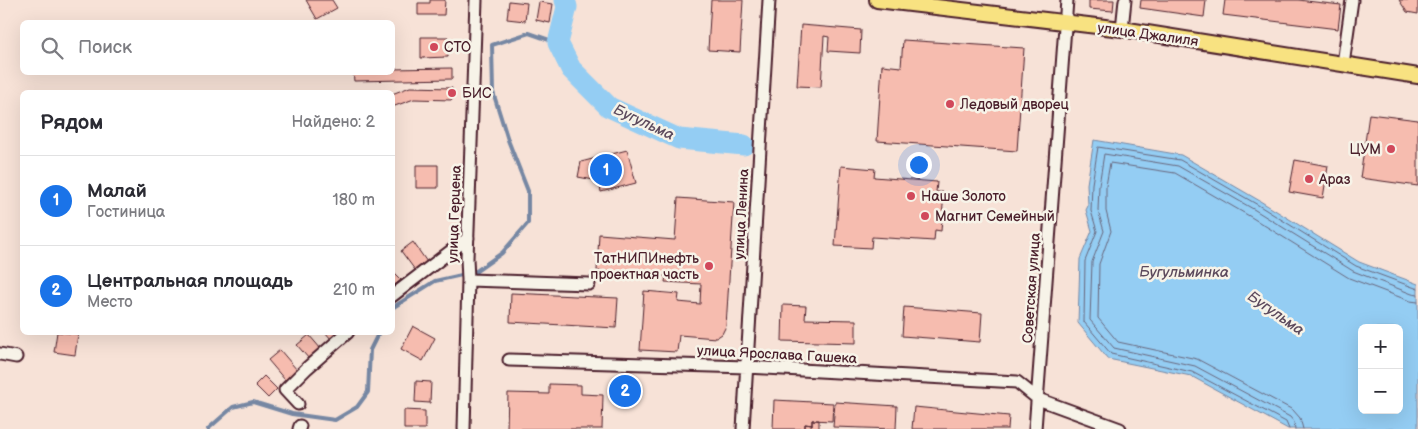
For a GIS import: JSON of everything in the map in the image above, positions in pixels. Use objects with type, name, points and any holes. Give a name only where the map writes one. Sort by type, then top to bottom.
[{"type":"main road","name":"улица Джалиля","points":[[877,0],[1122,29],[1418,76]]},
{"type":"street","name":"улица Герцена","points":[[464,429],[467,258],[476,0]]},
{"type":"street","name":"улица Ленина","points":[[743,429],[769,0]]},
{"type":"street","name":"Советская улица","points":[[1036,429],[1067,0]]},
{"type":"street","points":[[1122,29],[1124,0]]},
{"type":"street","points":[[1343,64],[1352,0]]},
{"type":"street","points":[[395,294],[468,238]]},
{"type":"street","points":[[468,280],[589,284]]},
{"type":"street","points":[[298,404],[285,390],[345,335]]},
{"type":"street","points":[[0,354],[16,358]]},
{"type":"street","name":"улица Ярослава Гашека","points":[[509,360],[747,367],[1017,382],[1038,399],[1120,429]]},
{"type":"water","name":"Бугульминка","points":[[1094,140],[1181,155],[1359,262],[1418,284],[1418,429],[1288,429],[1191,376],[1108,359],[1078,323],[1080,259],[1092,231],[1086,210],[1088,206],[1087,184]]},
{"type":"building","points":[[306,0],[332,0],[337,8],[317,19]]},
{"type":"building","points":[[430,0],[445,0],[444,15],[418,15],[418,3],[430,3]]},
{"type":"building","points":[[711,0],[743,0],[740,52],[708,50]]},
{"type":"building","points":[[1089,0],[1114,0],[1113,11],[1089,9]]},
{"type":"building","points":[[1141,0],[1206,0],[1204,17],[1140,8]]},
{"type":"building","points":[[1225,0],[1298,0],[1341,5],[1338,29],[1223,15]]},
{"type":"building","points":[[1399,0],[1418,0],[1418,14],[1407,12]]},
{"type":"building","points":[[509,1],[527,3],[525,21],[507,19]]},
{"type":"building","points":[[539,2],[553,4],[550,23],[536,20]]},
{"type":"building","points":[[801,25],[861,30],[860,53],[828,51],[829,37],[824,36],[821,87],[797,86]]},
{"type":"building","name":"СТО","points":[[421,37],[448,37],[448,57],[421,58]]},
{"type":"building","name":"Ледовый дворец","points":[[903,40],[1024,48],[1017,151],[877,141],[882,65],[901,67]]},
{"type":"building","points":[[452,68],[452,79],[354,81],[353,75],[395,75],[395,69]]},
{"type":"building","points":[[410,87],[452,88],[452,100],[414,99],[395,106],[395,93]]},
{"type":"building","name":"ЦУМ","points":[[1369,114],[1418,120],[1418,186],[1360,178]]},
{"type":"building","points":[[627,150],[636,183],[601,192],[599,181],[578,177],[581,162]]},
{"type":"building","points":[[1295,160],[1328,166],[1323,198],[1289,192]]},
{"type":"building","points":[[416,165],[438,165],[438,188],[416,188]]},
{"type":"building","points":[[841,166],[875,169],[874,177],[937,182],[936,192],[944,192],[941,231],[935,230],[934,241],[872,237],[871,248],[835,246]]},
{"type":"building","points":[[678,198],[734,202],[726,326],[722,334],[716,338],[679,335],[677,352],[640,350],[644,291],[679,294],[678,302],[700,304],[701,284],[665,282],[666,276],[597,271],[599,234],[675,240]]},
{"type":"building","points":[[413,242],[427,262],[415,270],[401,251]]},
{"type":"building","points":[[395,274],[401,280],[395,285]]},
{"type":"building","points":[[511,293],[618,298],[616,328],[510,322]]},
{"type":"building","points":[[783,305],[806,306],[805,319],[856,320],[856,343],[782,341]]},
{"type":"building","points":[[904,307],[982,313],[980,342],[902,336]]},
{"type":"building","points":[[413,326],[435,338],[423,361],[401,349]]},
{"type":"building","points":[[57,335],[78,335],[75,355],[54,352]]},
{"type":"building","points":[[309,335],[321,349],[309,359],[297,345]]},
{"type":"building","points":[[280,350],[297,370],[285,380],[268,360]]},
{"type":"building","points":[[264,376],[277,389],[268,398],[255,385]]},
{"type":"building","points":[[416,381],[431,382],[430,403],[415,402]]},
{"type":"building","points":[[549,384],[581,385],[581,394],[603,395],[602,429],[507,429],[508,393],[549,394]]},
{"type":"building","points":[[774,400],[833,403],[832,421],[812,420],[812,425],[805,424],[805,429],[773,429]]},
{"type":"building","points":[[835,402],[897,406],[896,429],[833,427]]},
{"type":"building","points":[[914,407],[1009,416],[1008,429],[912,429]]},
{"type":"building","points":[[404,410],[425,411],[425,429],[404,429]]},
{"type":"building","points":[[812,420],[819,420],[819,429],[805,429],[805,424],[812,425]]},
{"type":"waterway","name":"Бугульма","points":[[565,0],[567,7],[558,43],[571,69],[609,107],[679,139],[744,145]]},
{"type":"waterway","points":[[395,306],[435,281],[475,272],[502,253],[528,223],[528,191],[508,140],[493,92],[492,45],[529,33],[558,43]]},
{"type":"waterway","points":[[208,429],[233,407],[253,402],[292,414],[335,420],[357,407],[368,392],[370,350],[378,335]]},
{"type":"place","name":"СТО","points":[[434,47]]},
{"type":"place","name":"БИС","points":[[452,93]]},
{"type":"place","name":"Ледовый дворец","points":[[950,104]]},
{"type":"place","name":"ЦУМ","points":[[1391,149]]},
{"type":"place","name":"Малай","points":[[606,170]]},
{"type":"place","name":"Араз","points":[[1309,179]]},
{"type":"place","name":"Наше Золото","points":[[911,196]]},
{"type":"place","name":"Магнит Семейный","points":[[925,216]]},
{"type":"place","name":"ТатНИПИнефть проектная часть","points":[[709,266]]},
{"type":"place","name":"Центральная площадь","points":[[625,391]]}]
